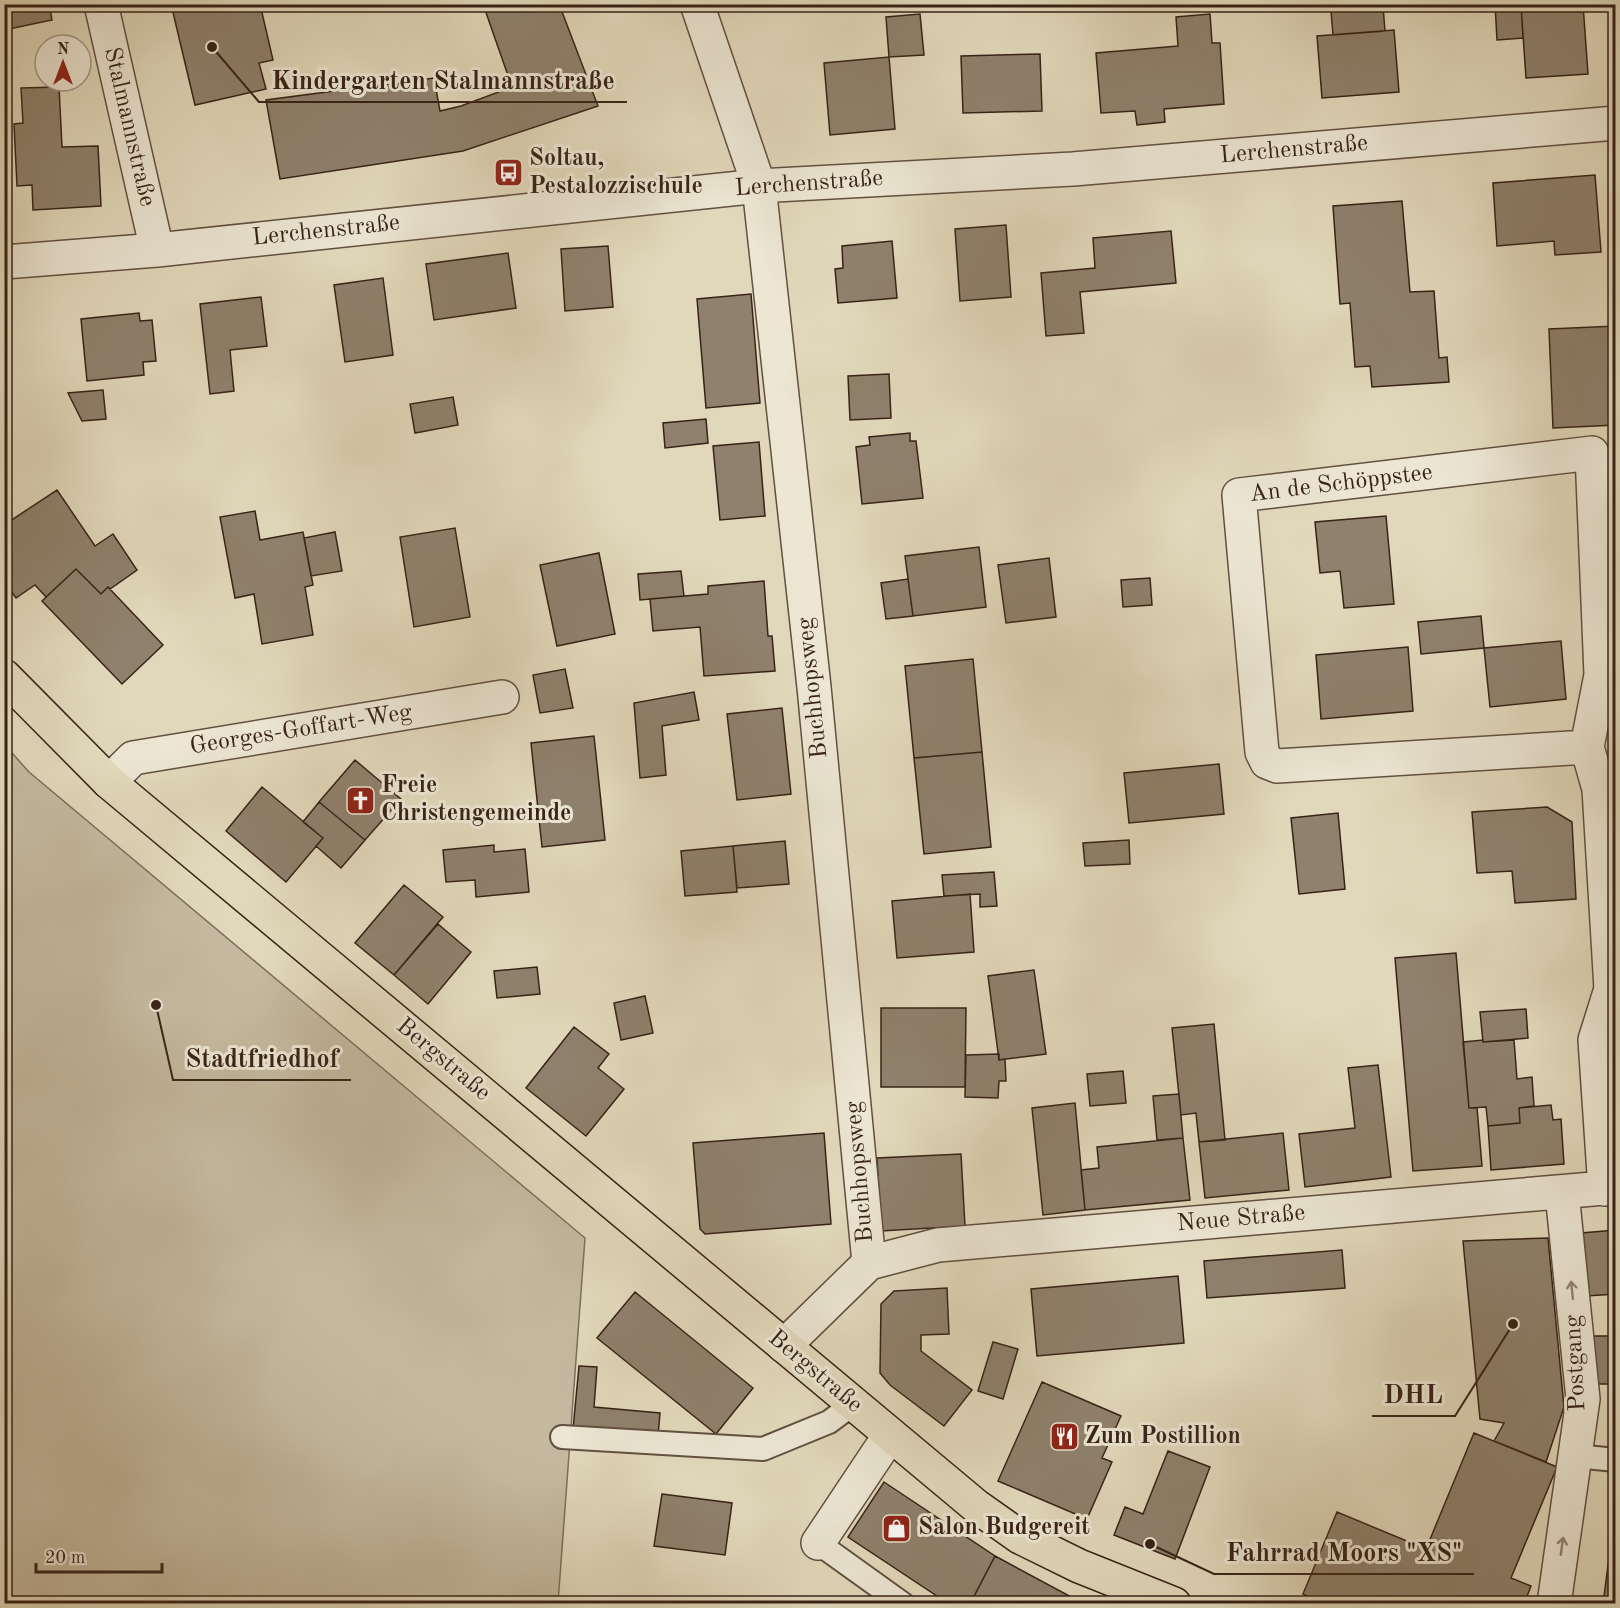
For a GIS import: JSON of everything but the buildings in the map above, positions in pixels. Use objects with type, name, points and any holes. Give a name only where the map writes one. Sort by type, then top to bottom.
[{"type":"main road","name":"Bergstraße","points":[[4,676],[109,782],[976,1506],[1020,1537],[1079,1566],[1162,1601]]},
{"type":"street","name":"Stalmannstraße","points":[[101,4],[157,250]]},
{"type":"street","name":"Buchhopsweg","points":[[697,4],[759,186],[814,687],[869,1263],[784,1346]]},
{"type":"street","name":"Lerchenstraße","points":[[4,262],[157,250],[759,186],[1073,169],[1616,123]]},
{"type":"street","name":"An de Schöppstee","points":[[1587,747],[1278,766],[1267,762],[1262,752],[1239,495],[1592,453],[1602,675],[1587,747],[1599,789],[1611,989],[1595,1040],[1610,1188]]},
{"type":"street","name":"Georges-Goffart-Weg","points":[[109,782],[133,758],[502,697]]},
{"type":"street","name":"Neue Straße","points":[[869,1263],[938,1245],[1610,1188]]},
{"type":"street","name":"Postgang","points":[[1554,1604],[1583,1399],[1562,1193]]},
{"type":"street","points":[[818,1543],[890,1435]]},
{"type":"lane","points":[[562,1437],[763,1449],[829,1422],[854,1404]]},
{"type":"lane","points":[[1575,1456],[1616,1460]]},
{"type":"lane","points":[[818,1543],[903,1604]]},
{"type":"shaded area","points":[[4,744],[29,772],[585,1238],[558,1603],[5,1603]]},
{"type":"place","name":"Kindergarten Stalmannstraße","points":[[212,47]]},
{"type":"place","name":"Soltau, Pestalozzischule","points":[[508,173]]},
{"type":"place","name":"Freie Christengemeinde","points":[[360,800]]},
{"type":"place","name":"Stadtfriedhof","points":[[156,1005]]},
{"type":"place","name":"DHL","points":[[1513,1324]]},
{"type":"place","name":"Zum Postillion","points":[[1064,1437]]},
{"type":"place","name":"Salon Budgereit","points":[[897,1528]]},
{"type":"place","name":"Fahrrad Moors \"XS\"","points":[[1150,1544]]}]
